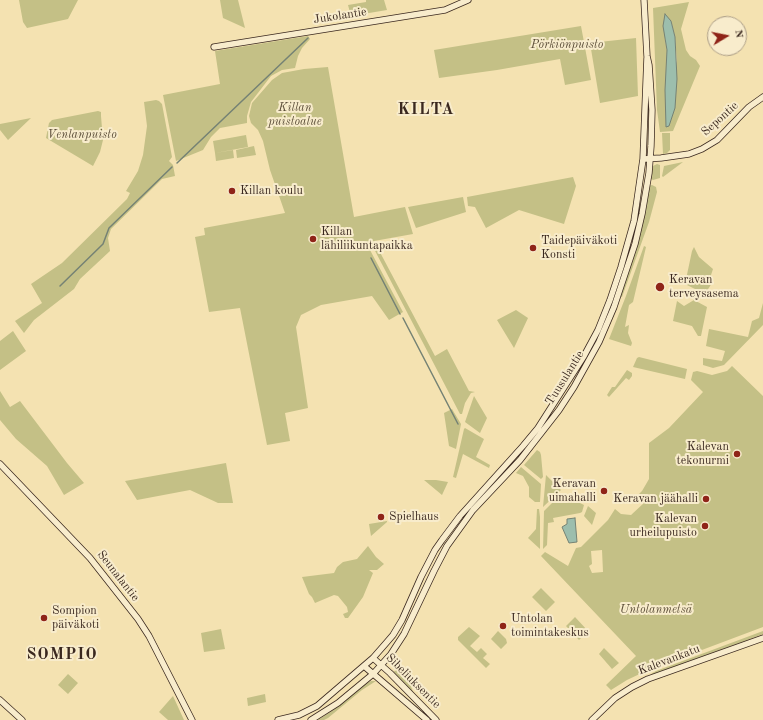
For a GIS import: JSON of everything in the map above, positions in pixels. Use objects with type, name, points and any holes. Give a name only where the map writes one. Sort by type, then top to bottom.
[{"type":"main road","name":"Jukolantie","points":[[214,48],[445,10],[468,0]]},
{"type":"main road","name":"Tuusulantie","points":[[311,720],[333,707],[373,674],[391,654],[400,641],[434,571],[456,533],[473,510],[520,460],[559,410],[574,387],[599,342],[614,307],[635,244],[643,208],[650,159],[652,110],[650,65],[647,56],[643,0]]},
{"type":"main road","name":"Tuusulantie","points":[[279,720],[299,715],[317,706],[374,658],[393,635],[430,560],[442,540],[460,516],[538,428],[590,345],[610,300],[629,241],[636,207],[642,159],[646,95],[645,65],[647,56]]},
{"type":"main road","name":"Sepontie","points":[[642,159],[689,154],[702,149],[718,140],[749,107],[763,97]]},
{"type":"main road","name":"Seunalantie","points":[[0,464],[90,558],[138,619],[149,636],[192,720]]},
{"type":"main road","name":"Kalevankatu","points":[[592,720],[615,698],[648,679],[763,638]]},
{"type":"main road","name":"Sibeliuksentie","points":[[374,658],[436,720]]},
{"type":"main road","name":"Sibeliuksentie","points":[[364,666],[427,720]]},
{"type":"main road","points":[[0,700],[22,720]]},
{"type":"green space","points":[[19,0],[78,0],[68,19],[27,28],[23,22]]},
{"type":"green space","points":[[220,0],[238,0],[245,28],[223,18]]},
{"type":"green space","points":[[366,0],[384,0],[387,10],[351,16],[348,5],[366,2]]},
{"type":"green space","points":[[689,2],[681,29],[686,50],[700,66],[673,131],[660,132],[657,110],[653,8]],"holes":[[[671,21],[675,37],[677,61],[666,126],[667,50],[665,39]]]},
{"type":"green space","name":"Pörkiönpuisto","points":[[581,26],[591,80],[565,85],[560,59],[439,78],[434,50]]},
{"type":"green space","points":[[308,36],[310,39],[302,48],[295,68],[282,70],[271,76],[251,102],[247,116],[247,123],[220,128],[211,137],[203,150],[176,161],[163,95],[220,84],[215,51]]},
{"type":"green space","points":[[636,38],[638,96],[600,103],[590,43]]},
{"type":"green space","name":"Killan puistoalue","points":[[328,67],[354,217],[405,207],[413,234],[374,241],[435,356],[447,349],[469,391],[475,392],[471,393],[465,403],[462,414],[460,414],[372,245],[370,250],[403,312],[389,320],[372,296],[321,305],[301,315],[296,327],[308,408],[285,413],[290,441],[267,445],[240,308],[209,312],[195,237],[205,235],[204,228],[285,213],[270,170],[263,141],[258,130],[251,123],[249,116],[252,103],[272,80],[282,73]]},
{"type":"green space","points":[[156,100],[162,104],[172,157],[169,161],[173,165],[175,176],[162,179],[111,229],[108,238],[110,251],[80,279],[74,289],[34,320],[24,333],[15,321],[42,303],[31,284],[62,263],[127,199],[130,193],[126,191],[138,171],[143,155],[147,126],[144,102]]},
{"type":"green space","name":"Venlanpuisto","points":[[98,111],[101,112],[103,140],[100,152],[93,166],[46,138],[49,123],[52,120]]},
{"type":"green space","points":[[31,118],[8,140],[0,130],[0,124]]},
{"type":"green space","points":[[662,133],[670,133],[670,150],[663,154]]},
{"type":"green space","points":[[246,135],[248,147],[215,153],[213,141]]},
{"type":"green space","points":[[254,146],[256,155],[237,158],[236,150]]},
{"type":"green space","points":[[233,150],[234,158],[216,161],[215,153]]},
{"type":"green space","points":[[683,162],[663,177],[662,176],[664,166]]},
{"type":"green space","points":[[657,164],[660,165],[660,178],[653,180],[649,178],[651,170],[653,166]]},
{"type":"green space","points":[[573,177],[576,186],[564,224],[519,210],[486,228],[475,207],[468,206],[467,197]]},
{"type":"green space","points":[[652,185],[656,187],[657,192],[649,222],[622,297],[620,297],[649,186]]},
{"type":"green space","points":[[463,197],[466,212],[416,228],[408,207]]},
{"type":"green space","points":[[644,246],[646,247],[633,302],[629,305],[625,327],[629,325],[628,333],[632,343],[631,346],[609,339]]},
{"type":"green space","points":[[694,247],[699,257],[713,269],[711,275],[712,283],[703,297],[700,297],[695,289],[685,284]]},
{"type":"green space","points":[[694,300],[707,307],[701,336],[698,336],[692,326],[673,321],[677,301],[684,306]]},
{"type":"green space","points":[[763,303],[763,325],[724,365],[713,368],[703,365],[703,358],[722,361],[725,351],[706,346],[709,329],[748,337],[752,321],[759,318]]},
{"type":"green space","points":[[516,310],[528,318],[514,348],[497,320]]},
{"type":"green space","points":[[13,331],[26,351],[0,370],[0,341]]},
{"type":"green space","points":[[639,357],[687,369],[685,379],[633,367],[637,358]]},
{"type":"green space","name":"Kalevan urheilupuisto","points":[[732,366],[763,396],[763,627],[646,671],[611,690],[606,685],[636,656],[541,556],[545,552],[568,566],[576,548],[581,547],[608,520],[615,509],[621,514],[631,515],[645,502],[638,495],[649,479],[649,443],[669,428],[703,392],[691,380],[693,372],[697,371],[712,375],[727,371]],"holes":[[[602,550],[603,572],[592,573],[589,566],[592,564],[591,551]]]},
{"type":"green space","points":[[627,370],[632,373],[632,376],[629,380],[626,378],[609,397],[607,395],[612,387],[615,387]]},
{"type":"green space","points":[[0,391],[10,407],[20,401],[84,483],[64,495],[47,466],[16,439],[0,420]]},
{"type":"green space","points":[[474,396],[487,418],[480,433],[465,422]]},
{"type":"green space","points":[[452,409],[461,424],[456,449],[449,446],[444,413]]},
{"type":"green space","points":[[465,428],[484,439],[476,457],[490,465],[489,468],[463,454],[456,478],[453,477]]},
{"type":"green space","points":[[537,450],[541,455],[543,477],[541,479],[524,465]]},
{"type":"green space","points":[[226,463],[233,503],[218,503],[190,490],[137,500],[125,481]]},
{"type":"green space","points":[[521,467],[541,484],[540,502],[535,502],[529,497],[529,487],[523,476],[516,473]]},
{"type":"green space","points":[[546,475],[561,490],[543,507]]},
{"type":"green space","points":[[424,480],[436,480],[448,482],[442,495]]},
{"type":"green space","points":[[554,501],[580,503],[584,505],[582,512],[580,513],[553,518],[554,522],[548,523],[547,545],[543,549],[544,511]]},
{"type":"green space","points":[[588,506],[596,513],[592,525],[584,516]]},
{"type":"green space","points":[[537,509],[539,509],[540,517],[540,549],[528,538],[536,529]]},
{"type":"green space","points":[[387,522],[371,536],[369,524]]},
{"type":"green space","points":[[368,546],[376,557],[384,564],[377,570],[369,570],[373,573],[363,597],[348,618],[345,618],[343,614],[348,612],[347,607],[338,596],[334,595],[315,603],[309,594],[302,577],[334,573],[337,567],[343,562],[357,559]]},
{"type":"green space","points":[[541,588],[555,602],[546,611],[532,597]]},
{"type":"green space","points":[[575,617],[588,631],[579,640],[566,626]]},
{"type":"green space","points":[[469,627],[480,636],[470,646],[477,652],[481,648],[487,654],[483,658],[490,664],[486,668],[458,640],[458,637]]},
{"type":"green space","points":[[221,629],[225,649],[204,652],[201,633]]},
{"type":"green space","points":[[498,631],[506,639],[507,643],[501,649],[491,639]]},
{"type":"green space","points":[[763,631],[763,634],[745,641],[651,674],[656,671]]},
{"type":"green space","points":[[604,648],[619,663],[612,669],[599,654]]},
{"type":"green space","points":[[400,668],[405,670],[413,692],[393,672]]},
{"type":"green space","points":[[68,674],[78,683],[68,694],[58,685]]},
{"type":"green space","points":[[371,681],[376,681],[362,690],[328,718],[318,720],[339,706]]},
{"type":"green space","points":[[265,694],[266,702],[248,706],[247,698]]},
{"type":"green space","points":[[173,696],[184,720],[168,720],[159,712]]},
{"type":"shaded area","points":[[665,14],[671,21],[675,37],[677,79],[675,108],[669,126],[666,127],[665,90],[667,50],[663,26]]},
{"type":"shaded area","points":[[575,518],[577,542],[569,543],[562,527],[567,524],[567,519]]},
{"type":"waterway","points":[[177,163],[308,38]]},
{"type":"waterway","points":[[60,286],[103,244],[109,228],[172,167]]},
{"type":"waterway","points":[[371,258],[400,314]]},
{"type":"waterway","points":[[403,318],[458,424]]},
{"type":"place","name":"Killan koulu","points":[[232,191]]},
{"type":"place","name":"Killan lähiliikuntapaikka","points":[[313,239]]},
{"type":"place","name":"Taidepäiväkoti Konsti","points":[[533,248]]},
{"type":"place","name":"Keravan terveysasema","points":[[660,287]]},
{"type":"place","name":"Kalevan tekonurmi","points":[[737,454]]},
{"type":"place","name":"Keravan uimahalli","points":[[604,491]]},
{"type":"place","name":"Keravan jäähalli","points":[[706,499]]},
{"type":"place","name":"Spielhaus","points":[[381,517]]},
{"type":"place","name":"Kalevan urheilupuisto","points":[[705,526]]},
{"type":"place","name":"Sompion päiväkoti","points":[[44,618]]},
{"type":"place","name":"Untolan toimintakeskus","points":[[503,626]]},
{"type":"district","name":"KILTA","points":[[426,110]]},
{"type":"district","name":"SOMPIO","points":[[62,655]]},
{"type":"park label","name":"Untolanmetsä","points":[[656,610]]}]
